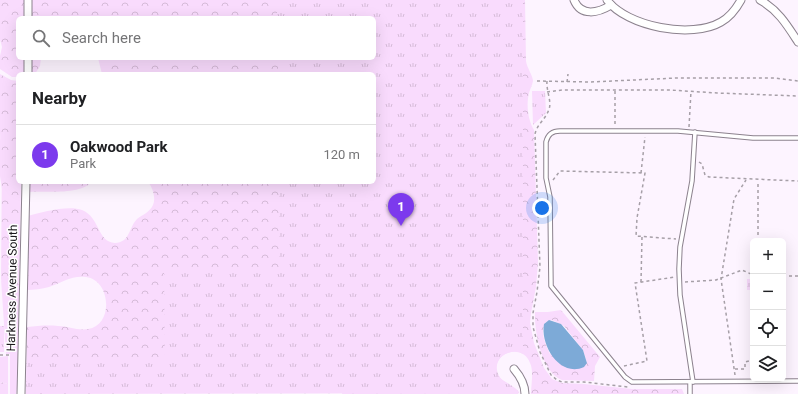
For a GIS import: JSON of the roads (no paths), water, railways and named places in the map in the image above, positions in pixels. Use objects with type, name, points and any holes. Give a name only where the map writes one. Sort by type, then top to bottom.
[{"type":"street","points":[[28,0],[28,16]]},
{"type":"street","points":[[574,0],[579,8],[587,12],[599,11],[609,2],[622,13],[647,24],[667,28],[688,29],[705,28],[720,22],[730,15],[741,0]]},
{"type":"street","points":[[760,0],[779,14],[798,42]]},
{"type":"street","points":[[28,60],[28,72]]},
{"type":"street","name":"Harkness Avenue South","points":[[21,394],[26,184]]},
{"type":"street","points":[[514,369],[521,379],[525,394]]},
{"type":"lane","points":[[798,138],[753,138],[695,132],[560,131],[551,133],[546,142],[547,182],[550,197],[551,286],[625,377],[632,382],[798,381]]},
{"type":"lane","points":[[690,394],[691,382],[678,276],[682,239],[691,186],[695,132]]},
{"type":"water","points":[[549,320],[561,324],[583,350],[587,363],[584,367],[575,369],[567,368],[554,358],[545,341],[544,324]]},
{"type":"place","name":"Oakwood Park","points":[[401,226]]}]
